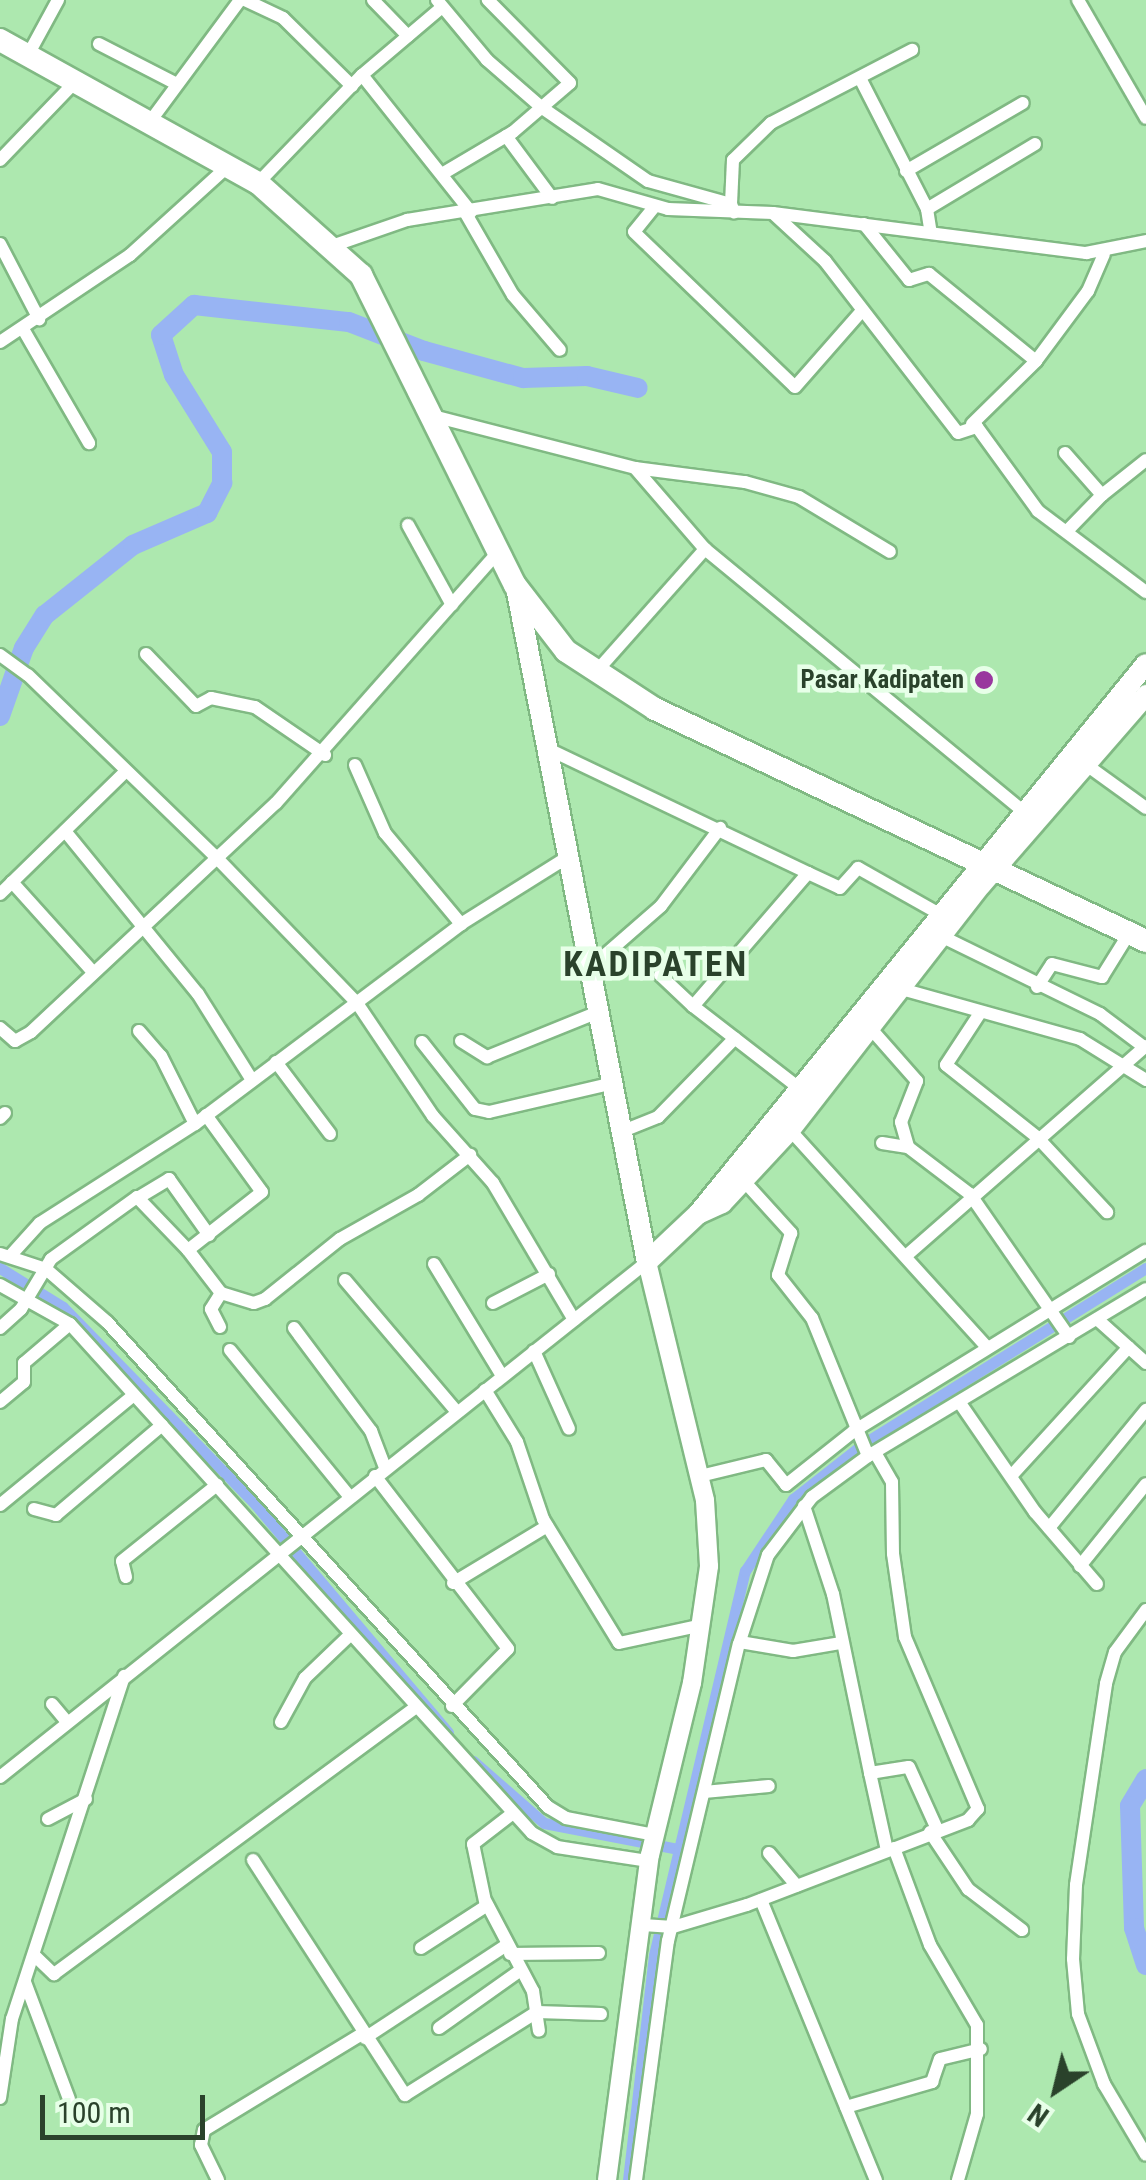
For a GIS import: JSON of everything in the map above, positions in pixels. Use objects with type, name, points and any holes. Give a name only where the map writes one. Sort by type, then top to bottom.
[{"type":"highway","points":[[0,40],[258,183],[361,275],[379,306],[398,357],[516,585],[548,633],[596,673],[655,710],[1137,938]]},
{"type":"main road","points":[[516,585],[601,1011],[618,1133],[700,1476],[709,1566],[702,1625],[652,1847],[648,1925],[607,2180]]},
{"type":"main road","points":[[698,1214],[722,1203],[744,1180],[905,990],[945,938],[986,866],[1024,812],[1146,664]]},
{"type":"main road","points":[[647,1262],[698,1214],[938,913],[1085,764],[1146,695]]},
{"type":"street","points":[[28,55],[58,0]]},
{"type":"street","points":[[148,123],[242,0],[283,18],[356,80],[442,174],[514,294],[560,350]]},
{"type":"street","points":[[372,0],[408,36]]},
{"type":"street","points":[[442,174],[506,136],[569,79],[488,0]]},
{"type":"street","points":[[1078,0],[1146,118]]},
{"type":"street","points":[[258,183],[356,80],[439,4],[540,107],[648,181],[684,194],[733,208],[1104,254],[1145,242]]},
{"type":"street","points":[[98,44],[175,83]]},
{"type":"street","points":[[733,208],[732,163],[741,152],[786,113],[861,80],[912,50]]},
{"type":"street","points":[[861,80],[927,210],[931,234]]},
{"type":"street","points":[[0,160],[74,83]]},
{"type":"street","points":[[906,172],[1023,103]]},
{"type":"street","points":[[506,136],[552,198]]},
{"type":"street","points":[[927,210],[1035,144]]},
{"type":"street","points":[[0,342],[171,222],[227,167]]},
{"type":"street","points":[[329,247],[407,220],[598,189],[655,206],[692,210],[733,208]]},
{"type":"street","points":[[684,194],[692,210]]},
{"type":"street","points":[[655,206],[634,232],[795,387],[860,312]]},
{"type":"street","points":[[774,213],[812,246],[958,433],[1036,361],[1088,291],[1104,254]]},
{"type":"street","points":[[864,224],[909,280],[929,274],[1036,361]]},
{"type":"street","points":[[0,244],[38,318]]},
{"type":"street","points":[[22,329],[89,443]]},
{"type":"street","points":[[430,416],[635,468],[745,482],[799,496],[890,552]]},
{"type":"street","points":[[972,424],[1038,511],[1146,592]]},
{"type":"street","points":[[1066,453],[1102,495]]},
{"type":"street","points":[[1067,531],[1102,495],[1146,460]]},
{"type":"street","points":[[635,468],[705,549],[1024,812]]},
{"type":"street","points":[[408,524],[452,605]]},
{"type":"street","points":[[596,673],[705,549]]},
{"type":"street","points":[[0,1028],[19,1042],[325,755],[500,550]]},
{"type":"street","points":[[146,654],[196,706],[211,698],[255,707],[325,755]]},
{"type":"street","points":[[2,657],[28,674],[214,855],[356,1004],[432,1116],[470,1155],[549,1274],[574,1320]]},
{"type":"street","points":[[546,748],[840,888],[858,868],[938,913]]},
{"type":"street","points":[[1085,764],[1146,808]]},
{"type":"street","points":[[356,766],[384,833],[461,924]]},
{"type":"street","points":[[0,894],[125,772]]},
{"type":"street","points":[[590,968],[661,906],[720,828]]},
{"type":"street","points":[[65,832],[198,994],[252,1080]]},
{"type":"street","points":[[568,857],[461,924],[194,1124],[40,1223],[6,1255],[45,1271],[107,1322],[452,1706],[548,1807],[566,1818],[652,1847]]},
{"type":"street","points":[[694,1006],[808,873]]},
{"type":"street","points":[[12,882],[93,972]]},
{"type":"street","points":[[907,1256],[970,1194],[1145,1047],[1100,1014],[1037,987],[945,938]]},
{"type":"street","points":[[1037,987],[1052,964],[1102,976],[1137,938]]},
{"type":"street","points":[[660,976],[799,1088]]},
{"type":"street","points":[[905,990],[1080,1039],[1146,1080]]},
{"type":"street","points":[[461,1041],[487,1057],[601,1011]]},
{"type":"street","points":[[980,1013],[946,1066],[1038,1137],[1107,1212]]},
{"type":"street","points":[[872,1030],[917,1081],[901,1122],[908,1147]]},
{"type":"street","points":[[139,1031],[161,1056],[194,1124]]},
{"type":"street","points":[[618,1133],[658,1116],[735,1038]]},
{"type":"street","points":[[422,1042],[475,1110],[489,1112],[609,1084]]},
{"type":"street","points":[[276,1062],[330,1134]]},
{"type":"street","points":[[188,1250],[262,1192],[206,1114]]},
{"type":"street","points":[[790,1130],[988,1348]]},
{"type":"street","points":[[882,1144],[908,1147],[970,1194],[1068,1335]]},
{"type":"street","points":[[142,1196],[221,1293],[254,1303],[265,1299],[340,1239],[418,1195],[470,1155]]},
{"type":"street","points":[[0,1328],[73,1242],[169,1179],[209,1234]]},
{"type":"street","points":[[648,1925],[671,1927],[761,1900],[968,1820],[979,1804],[905,1636],[893,1554],[892,1482],[856,1433],[812,1318],[777,1270],[794,1241],[744,1180]]},
{"type":"street","points":[[700,1476],[766,1460],[784,1486],[856,1433],[1146,1251]]},
{"type":"street","points":[[0,1778],[279,1551],[647,1262]]},
{"type":"street","points":[[434,1264],[502,1376]]},
{"type":"street","points":[[493,1303],[549,1274]]},
{"type":"street","points":[[345,1280],[456,1412]]},
{"type":"street","points":[[0,1284],[31,1294],[70,1324],[279,1551],[512,1814],[556,1847],[652,1847]]},
{"type":"street","points":[[636,2180],[671,1927],[757,1577],[804,1506],[869,1453],[960,1403],[1146,1289]]},
{"type":"street","points":[[220,1327],[211,1308],[221,1293]]},
{"type":"street","points":[[1098,1318],[1146,1363]]},
{"type":"street","points":[[0,1402],[24,1382],[24,1363],[70,1324]]},
{"type":"street","points":[[294,1328],[372,1430],[380,1472],[454,1582],[508,1649],[452,1706]]},
{"type":"street","points":[[1012,1476],[1129,1347]]},
{"type":"street","points":[[230,1350],[350,1497]]},
{"type":"street","points":[[534,1351],[569,1429]]},
{"type":"street","points":[[485,1390],[517,1442],[547,1526],[619,1644],[702,1625]]},
{"type":"street","points":[[0,1505],[134,1395]]},
{"type":"street","points":[[960,1403],[1049,1528],[1097,1584]]},
{"type":"street","points":[[1049,1528],[1146,1410]]},
{"type":"street","points":[[34,1509],[56,1515],[162,1425]]},
{"type":"street","points":[[1080,1566],[1146,1484]]},
{"type":"street","points":[[126,1578],[122,1561],[218,1485]]},
{"type":"street","points":[[804,1506],[826,1565],[890,1849],[916,1914],[978,2025],[981,2049],[977,2114],[958,2180]]},
{"type":"street","points":[[454,1582],[547,1526]]},
{"type":"street","points":[[1146,1610],[1115,1652],[1106,1684],[1076,1886],[1072,1959],[1078,2014],[1104,2084],[1146,2155]]},
{"type":"street","points":[[281,1722],[304,1678],[350,1635]]},
{"type":"street","points":[[740,1642],[792,1651],[841,1644]]},
{"type":"street","points":[[0,2098],[25,1982],[125,1674]]},
{"type":"street","points":[[52,1704],[67,1722]]},
{"type":"street","points":[[34,1955],[54,1974],[415,1708]]},
{"type":"street","points":[[870,1773],[909,1768],[933,1831],[968,1889],[1022,1930]]},
{"type":"street","points":[[704,1792],[769,1786]]},
{"type":"street","points":[[48,1819],[86,1799]]},
{"type":"street","points":[[512,1814],[473,1844],[486,1902],[521,1970],[539,2031]]},
{"type":"street","points":[[769,1852],[797,1886]]},
{"type":"street","points":[[253,1860],[398,2090],[408,2094],[536,2012],[601,2014]]},
{"type":"street","points":[[761,1900],[874,2176],[858,2180]]},
{"type":"street","points":[[421,1948],[486,1902]]},
{"type":"street","points":[[215,2179],[202,2144],[204,2130],[508,1950],[600,1953]]},
{"type":"street","points":[[439,2028],[521,1970]]},
{"type":"street","points":[[25,1982],[69,2099]]},
{"type":"street","points":[[846,2108],[932,2082],[940,2058],[981,2049]]},
{"type":"waterway","points":[[0,716],[24,648],[45,615],[133,545],[207,513],[222,483],[222,452],[174,375],[161,335],[194,305],[349,322],[424,351],[523,378],[587,376],[638,388]]},
{"type":"waterway","points":[[0,1268],[63,1307],[255,1504],[448,1732]]},
{"type":"waterway","points":[[628,2180],[654,1955],[745,1571],[793,1499],[863,1444],[1146,1268]]},
{"type":"waterway","points":[[473,1761],[544,1823],[678,1849]]},
{"type":"waterway","points":[[1146,1779],[1130,1806],[1134,1928],[1146,1965]]},
{"type":"place","name":"Pasar Kadipaten","points":[[984,680]]},
{"type":"district","name":"KADIPATEN","points":[[656,965]]}]
